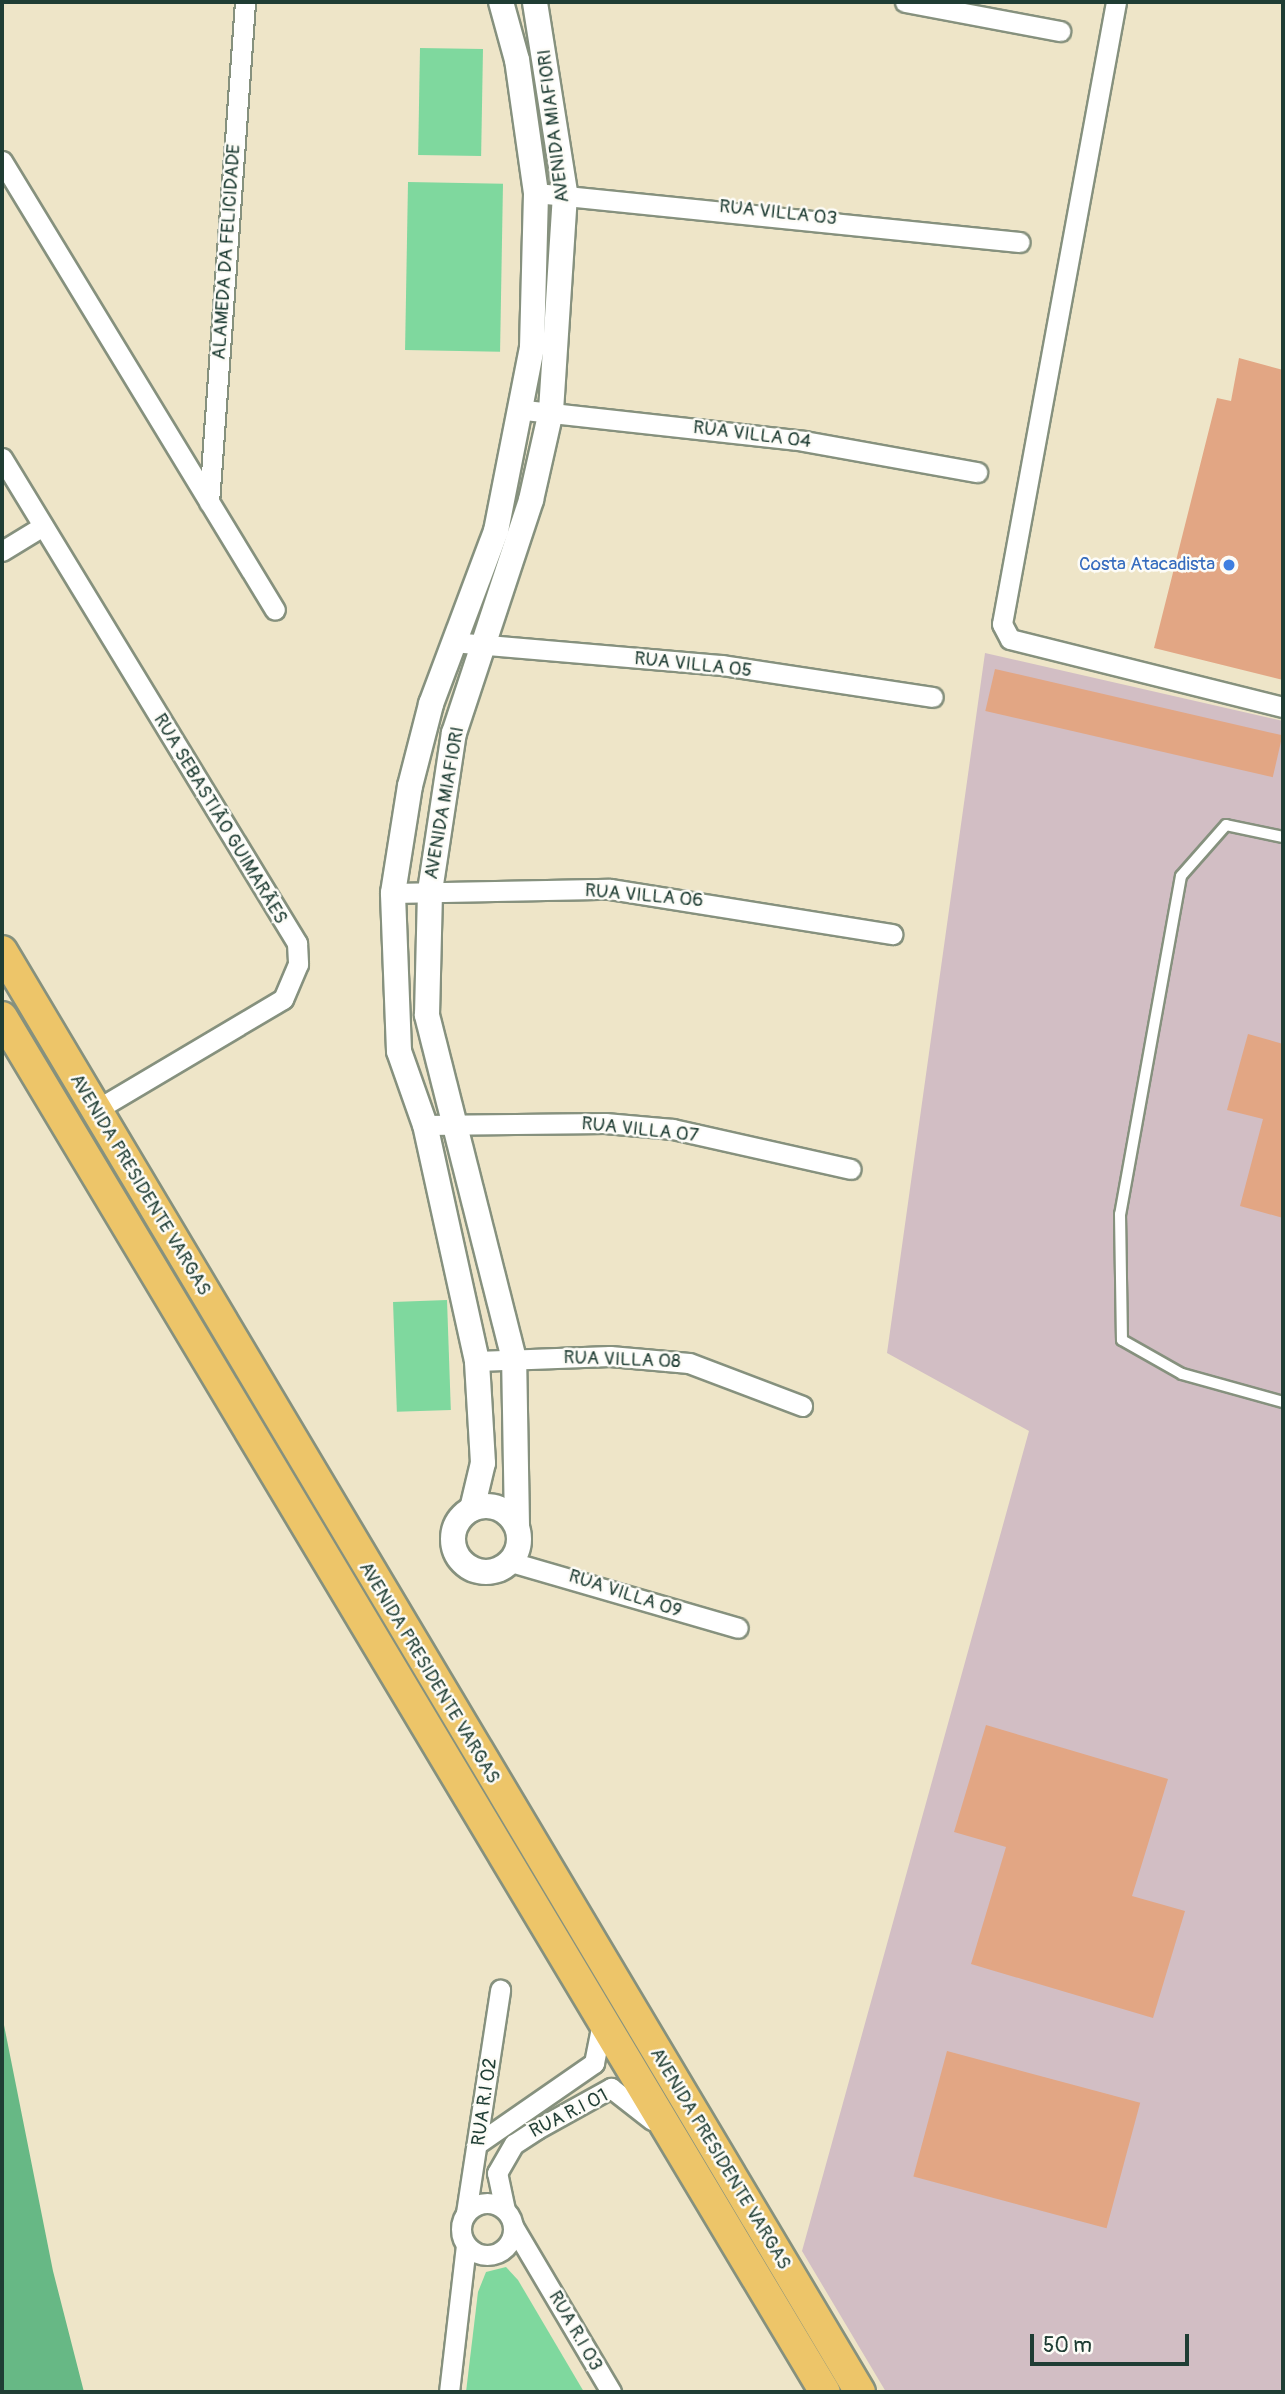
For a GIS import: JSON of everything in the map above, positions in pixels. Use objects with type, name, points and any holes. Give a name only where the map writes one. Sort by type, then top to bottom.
[{"type":"main road","name":"AVENIDA PRESIDENTE VARGAS","points":[[2,951],[860,2392]]},
{"type":"main road","name":"AVENIDA PRESIDENTE VARGAS","points":[[2,1017],[257,1444],[603,2013],[825,2392]]},
{"type":"main road","points":[[257,1444],[284,1428]]},
{"type":"street","name":"ALAMEDA DA FELICIDADE","points":[[209,502],[245,2]]},
{"type":"street","name":"AVENIDA MIAFIORI","points":[[472,1509],[483,1463],[477,1361],[425,1125],[399,1051],[393,893],[410,786],[453,642],[496,531],[525,410],[536,193],[517,60],[501,2]]},
{"type":"street","name":"AVENIDA MIAFIORI","points":[[517,1525],[514,1359],[451,1122],[427,1015],[430,891],[454,733],[486,646],[531,500],[551,411],[565,192],[535,2]]},
{"type":"street","points":[[905,2],[1060,31]]},
{"type":"street","points":[[1116,2],[1002,624],[1010,639],[1283,707]]},
{"type":"street","points":[[2,161],[275,610]]},
{"type":"street","name":"RUA VILLA 03","points":[[536,193],[565,192],[1020,242]]},
{"type":"street","name":"RUA VILLA 04","points":[[525,410],[804,441],[977,472]]},
{"type":"street","name":"RUA SEBASTIÃO GUIMARÃES","points":[[2,457],[298,943],[298,964],[283,999],[96,1110]]},
{"type":"street","points":[[2,551],[43,526]]},
{"type":"street","name":"RUA VILLA 05","points":[[453,642],[722,665],[933,697]]},
{"type":"street","name":"RUA VILLA 06","points":[[393,893],[610,889],[892,934]]},
{"type":"street","name":"RUA VILLA 07","points":[[425,1125],[451,1122],[673,1129],[851,1169]]},
{"type":"street","name":"RUA VILLA 08","points":[[477,1361],[611,1356],[690,1363],[802,1406]]},
{"type":"street","points":[[498,1508],[517,1525],[518,1551],[511,1562],[487,1573],[463,1564],[453,1541],[472,1509],[498,1508]]},
{"type":"street","name":"RUA VILLA 09","points":[[511,1562],[738,1628]]},
{"type":"street","name":"RUA R.I 02","points":[[466,2213],[480,2142],[500,1990]]},
{"type":"street","name":"RUA R.I 01","points":[[480,2142],[594,2063],[603,2013]]},
{"type":"street","points":[[594,2063],[611,2088]]},
{"type":"street","name":"RUA R.I 01","points":[[509,2218],[497,2173],[514,2144],[611,2088],[647,2110],[727,2242],[742,2251]]},
{"type":"street","points":[[449,2392],[466,2245],[461,2230],[466,2213],[481,2203],[509,2218],[500,2251],[480,2254],[466,2245]]},
{"type":"street","name":"RUA R.I 03","points":[[509,2218],[611,2392]]},
{"type":"street","name":"RUA R.I 03","points":[[500,2251],[540,2269]]},
{"type":"lane","points":[[1283,837],[1226,825],[1181,876],[1120,1214],[1122,1340],[1182,1374],[1283,1402]]},
{"type":"shaded area","points":[[985,653],[1283,721],[1283,2392],[886,2392],[802,2251],[1029,1431],[887,1353]]},
{"type":"green space","points":[[420,48],[483,49],[481,156],[418,155]]},
{"type":"green space","points":[[408,182],[503,184],[500,352],[405,350]]},
{"type":"green space","points":[[447,1300],[451,1410],[397,1412],[393,1302]]},
{"type":"green space","points":[[2,2015],[53,2271],[84,2392],[2,2392]]},
{"type":"green space","points":[[506,2267],[518,2280],[584,2392],[466,2392],[478,2292],[486,2272]]},
{"type":"building","name":"Costa Atacadista","points":[[1239,358],[1283,370],[1283,680],[1154,648],[1217,398],[1231,401]]},
{"type":"building","points":[[995,669],[1282,735],[1273,777],[985,711]]},
{"type":"building","points":[[1248,1034],[1283,1044],[1283,1218],[1240,1206],[1263,1119],[1227,1110]]},
{"type":"building","points":[[986,1725],[1168,1779],[1132,1896],[1185,1911],[1153,2018],[971,1964],[1006,1847],[954,1832]]},
{"type":"building","points":[[947,2051],[1140,2103],[1107,2228],[913,2177]]},
{"type":"place","name":"Costa Atacadista","points":[[1229,565]]}]
